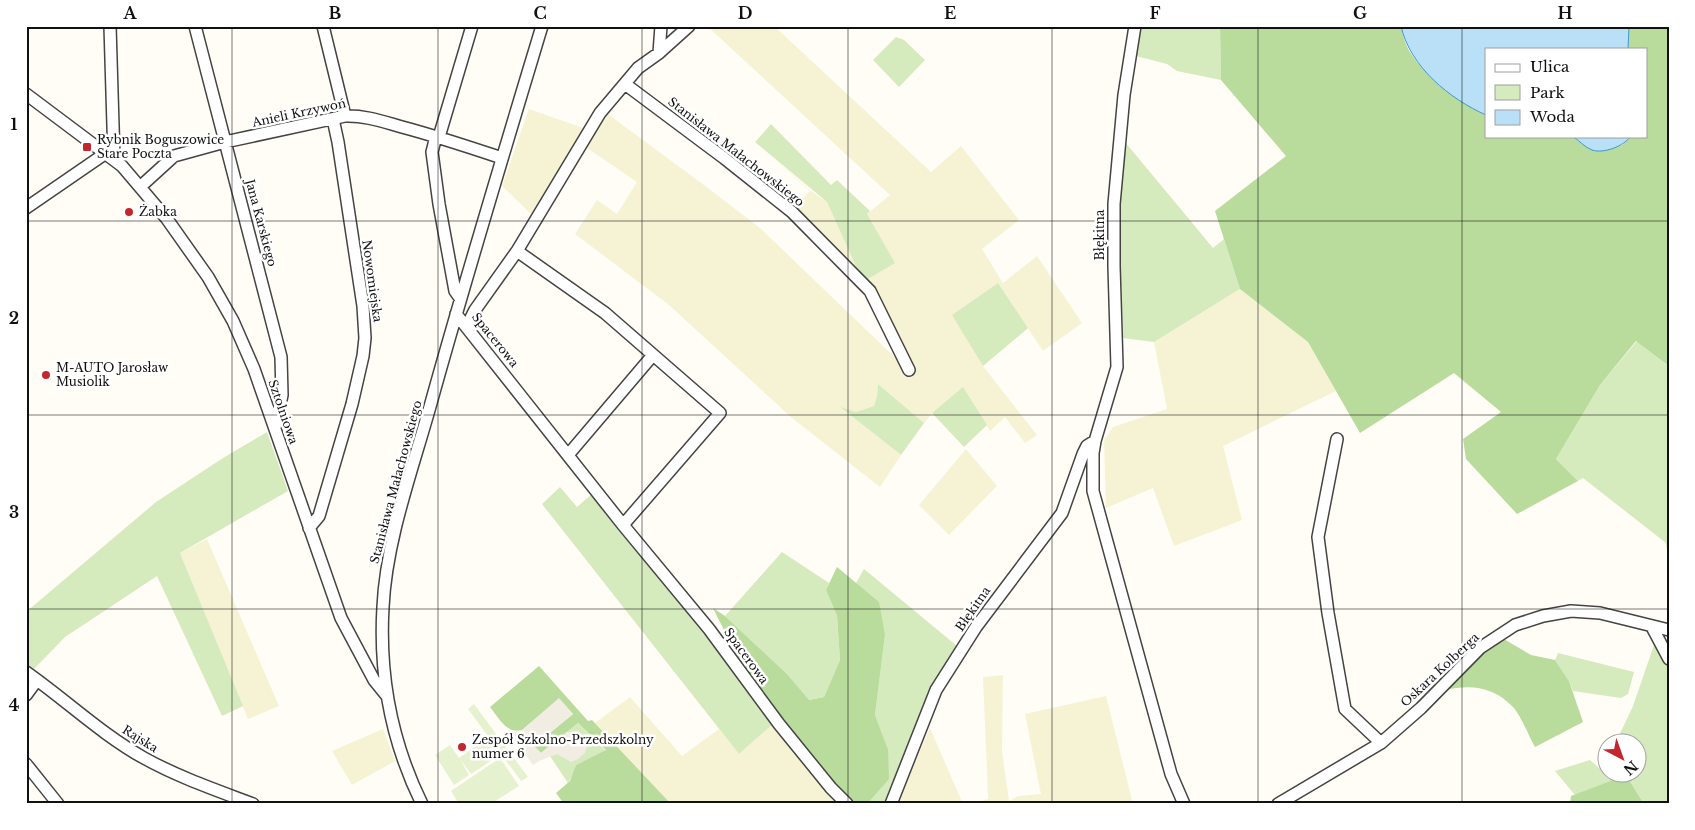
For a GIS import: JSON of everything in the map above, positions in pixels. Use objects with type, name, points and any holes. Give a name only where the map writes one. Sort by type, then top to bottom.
[{"type":"street","points":[[26,208],[110,156],[110,26]]},
{"type":"street","name":"Jana Karskiego","points":[[195,26],[281,357],[282,395],[274,429]]},
{"type":"street","points":[[323,26],[345,116]]},
{"type":"street","points":[[460,298],[455,291],[439,204],[432,152],[472,26]]},
{"type":"street","name":"Stanisława Małachowskiego","points":[[422,804],[397,738],[387,696],[383,642],[383,608],[389,557],[460,298],[542,26]]},
{"type":"street","points":[[659,53],[661,26]]},
{"type":"street","points":[[466,326],[475,310],[517,251],[600,113],[638,68],[659,53],[689,26]]},
{"type":"street","name":"Błękitna","points":[[1135,26],[1124,95],[1114,204],[1117,367],[1095,441],[1093,453],[1093,491],[1170,774],[1184,804]]},
{"type":"street","name":"Stanisława Małachowskiego","points":[[625,84],[792,212],[870,292],[908,370]]},
{"type":"street","name":"Sztolniowa","points":[[26,94],[110,156],[140,187],[167,219],[193,255],[233,321],[254,368],[341,618],[374,680],[387,696]]},
{"type":"street","name":"Anieli Krzywoń","points":[[140,187],[174,156],[225,142],[345,116],[368,118],[437,137],[502,158]]},
{"type":"street","name":"Nowomiejska","points":[[309,528],[319,516],[364,356],[363,306],[333,119]]},
{"type":"street","points":[[517,251],[605,313],[720,412],[623,525]]},
{"type":"street","points":[[456,314],[475,310]]},
{"type":"street","name":"Spacerowa","points":[[456,314],[623,525],[709,629],[785,731],[831,788],[847,804]]},
{"type":"street","points":[[568,455],[653,355]]},
{"type":"street","points":[[1337,439],[1318,537],[1328,613],[1345,709],[1382,743]]},
{"type":"street","name":"Błękitna","points":[[892,804],[936,690],[976,627],[1062,514],[1083,454],[1087,446],[1095,441]]},
{"type":"street","name":"Oskara Kolberga","points":[[1278,804],[1382,743],[1422,708],[1480,648],[1515,625],[1543,616],[1571,611],[1600,613],[1669,630]]},
{"type":"street","points":[[1652,627],[1669,659]]},
{"type":"street","name":"Rajska","points":[[26,672],[99,728],[142,757],[175,774],[253,804]]},
{"type":"street","points":[[26,695],[37,680]]},
{"type":"street","points":[[26,764],[58,804]]},
{"type":"shaded area","points":[[707,26],[774,26],[931,172],[961,146],[1019,220],[982,249],[1003,283],[1037,256],[1082,323],[1043,351],[998,283],[953,315],[983,366],[1037,435],[1025,443],[1005,417],[990,431],[963,388],[932,413],[924,423],[878,384],[874,406],[856,412],[841,408],[901,455],[880,487],[792,418],[669,305],[575,234],[597,200],[617,214],[637,182],[584,146],[605,112],[760,228],[907,369],[873,291],[863,281],[867,214],[890,195]]},
{"type":"shaded area","points":[[529,109],[586,129],[573,145],[535,218],[502,186]]},
{"type":"shaded area","points":[[755,142],[811,191],[827,202],[863,281],[793,209],[810,191]]},
{"type":"shaded area","points":[[1240,289],[1308,342],[1336,391],[1223,446],[1242,520],[1174,546],[1153,488],[1106,508],[1104,440],[1113,427],[1167,409],[1154,342]]},
{"type":"shaded area","points":[[966,449],[997,486],[949,535],[919,505]]},
{"type":"shaded area","points":[[207,539],[279,706],[248,719],[180,553]]},
{"type":"shaded area","points":[[1003,675],[1002,751],[1009,801],[1018,796],[1041,794],[1025,714],[1106,696],[1133,804],[971,804],[988,799],[983,677]]},
{"type":"shaded area","points":[[630,697],[682,756],[719,729],[739,754],[774,723],[842,804],[671,804],[595,723]]},
{"type":"shaded area","points":[[559,698],[573,714],[534,746],[541,753],[567,732],[584,741],[587,747],[585,753],[571,762],[557,754],[533,765],[508,730],[515,732],[522,730]]},
{"type":"shaded area","points":[[930,728],[963,804],[896,804]]},
{"type":"shaded area","points":[[383,729],[395,761],[352,785],[332,751]]},
{"type":"green space","points":[[1142,26],[1220,26],[1221,80],[1177,71],[1167,64],[1136,56]]},
{"type":"green space","points":[[1220,26],[1401,26],[1408,49],[1425,71],[1444,89],[1485,114],[1485,138],[1575,138],[1589,149],[1596,150],[1622,145],[1629,138],[1648,138],[1648,48],[1628,48],[1629,26],[1669,26],[1669,366],[1636,341],[1600,385],[1556,459],[1578,481],[1517,514],[1466,459],[1463,439],[1501,412],[1454,373],[1360,433],[1308,342],[1240,289],[1215,211],[1286,156],[1221,80]]},
{"type":"green space","points":[[896,37],[904,40],[925,60],[899,87],[873,60]]},
{"type":"green space","points":[[771,124],[831,185],[837,180],[870,211],[867,214],[895,263],[863,282],[827,202],[755,142]]},
{"type":"green space","points":[[1125,142],[1213,248],[1224,239],[1240,289],[1154,342],[1123,338],[1119,220]]},
{"type":"green space","points":[[998,283],[1028,328],[983,366],[952,315]]},
{"type":"green space","points":[[1637,341],[1669,366],[1669,567],[1666,543],[1583,478],[1578,481],[1556,459],[1600,385]]},
{"type":"green space","points":[[878,384],[924,423],[901,455],[840,407],[856,412],[874,406]]},
{"type":"green space","points":[[963,387],[987,425],[964,447],[932,413]]},
{"type":"green space","points":[[267,432],[288,491],[180,553],[243,706],[222,716],[157,576],[65,637],[34,669],[26,664],[26,612],[156,502]]},
{"type":"green space","points":[[560,487],[577,507],[593,493],[774,723],[739,754],[542,504]]},
{"type":"green space","points":[[782,552],[829,583],[826,590],[837,616],[840,660],[824,697],[808,700],[787,674],[725,616]]},
{"type":"green space","points":[[837,567],[879,602],[885,635],[875,715],[888,749],[889,779],[867,804],[850,804],[742,666],[713,608],[725,616],[787,674],[809,700],[824,697],[840,660],[837,616],[826,590]]},
{"type":"green space","points":[[864,569],[957,646],[928,691],[917,727],[886,804],[867,804],[875,794],[888,749],[875,715],[885,635],[856,583]]},
{"type":"green space","points":[[1502,638],[1531,655],[1555,660],[1569,681],[1583,722],[1535,747],[1515,710],[1505,700],[1490,691],[1473,687],[1446,690],[1484,650]]},
{"type":"green space","points":[[1655,642],[1669,668],[1669,804],[1644,804],[1630,782],[1648,782],[1648,732],[1621,732],[1633,706]]},
{"type":"green space","points":[[1558,653],[1634,672],[1628,694],[1621,698],[1573,691],[1569,681],[1555,660]]},
{"type":"green space","points":[[539,666],[588,721],[592,720],[671,804],[564,804],[556,793],[570,781],[576,765],[606,750],[578,723],[541,753],[534,746],[573,714],[559,699],[522,730],[516,731],[507,727],[490,707]]},
{"type":"green space","points":[[474,704],[528,777],[521,781],[468,709]]},
{"type":"green space","points":[[578,723],[606,751],[576,765],[568,783],[550,756],[584,741],[567,732]]},
{"type":"green space","points":[[486,739],[498,756],[471,774],[460,759],[469,775],[454,785],[435,755],[450,745],[459,758]]},
{"type":"green space","points":[[500,758],[519,786],[491,804],[459,804],[451,791]]},
{"type":"green space","points":[[1590,760],[1598,767],[1598,782],[1608,782],[1575,795],[1555,771]]},
{"type":"green space","points":[[1608,782],[1630,782],[1644,804],[1570,804],[1571,796]]},
{"type":"water","points":[[1401,26],[1629,26],[1628,48],[1485,48],[1485,114],[1459,100],[1433,80],[1413,55]]},
{"type":"water","points":[[1575,138],[1630,138],[1624,143],[1602,151],[1586,147]]},
{"type":"place","name":"Rybnik Boguszowice Stare Poczta","points":[[87,147]]},
{"type":"place","name":"Żabka","points":[[129,212]]},
{"type":"place","name":"M-AUTO Jarosław Musiolik","points":[[46,375]]},
{"type":"place","name":"Zespół Szkolno-Przedszkolny numer 6","points":[[462,747]]}]
